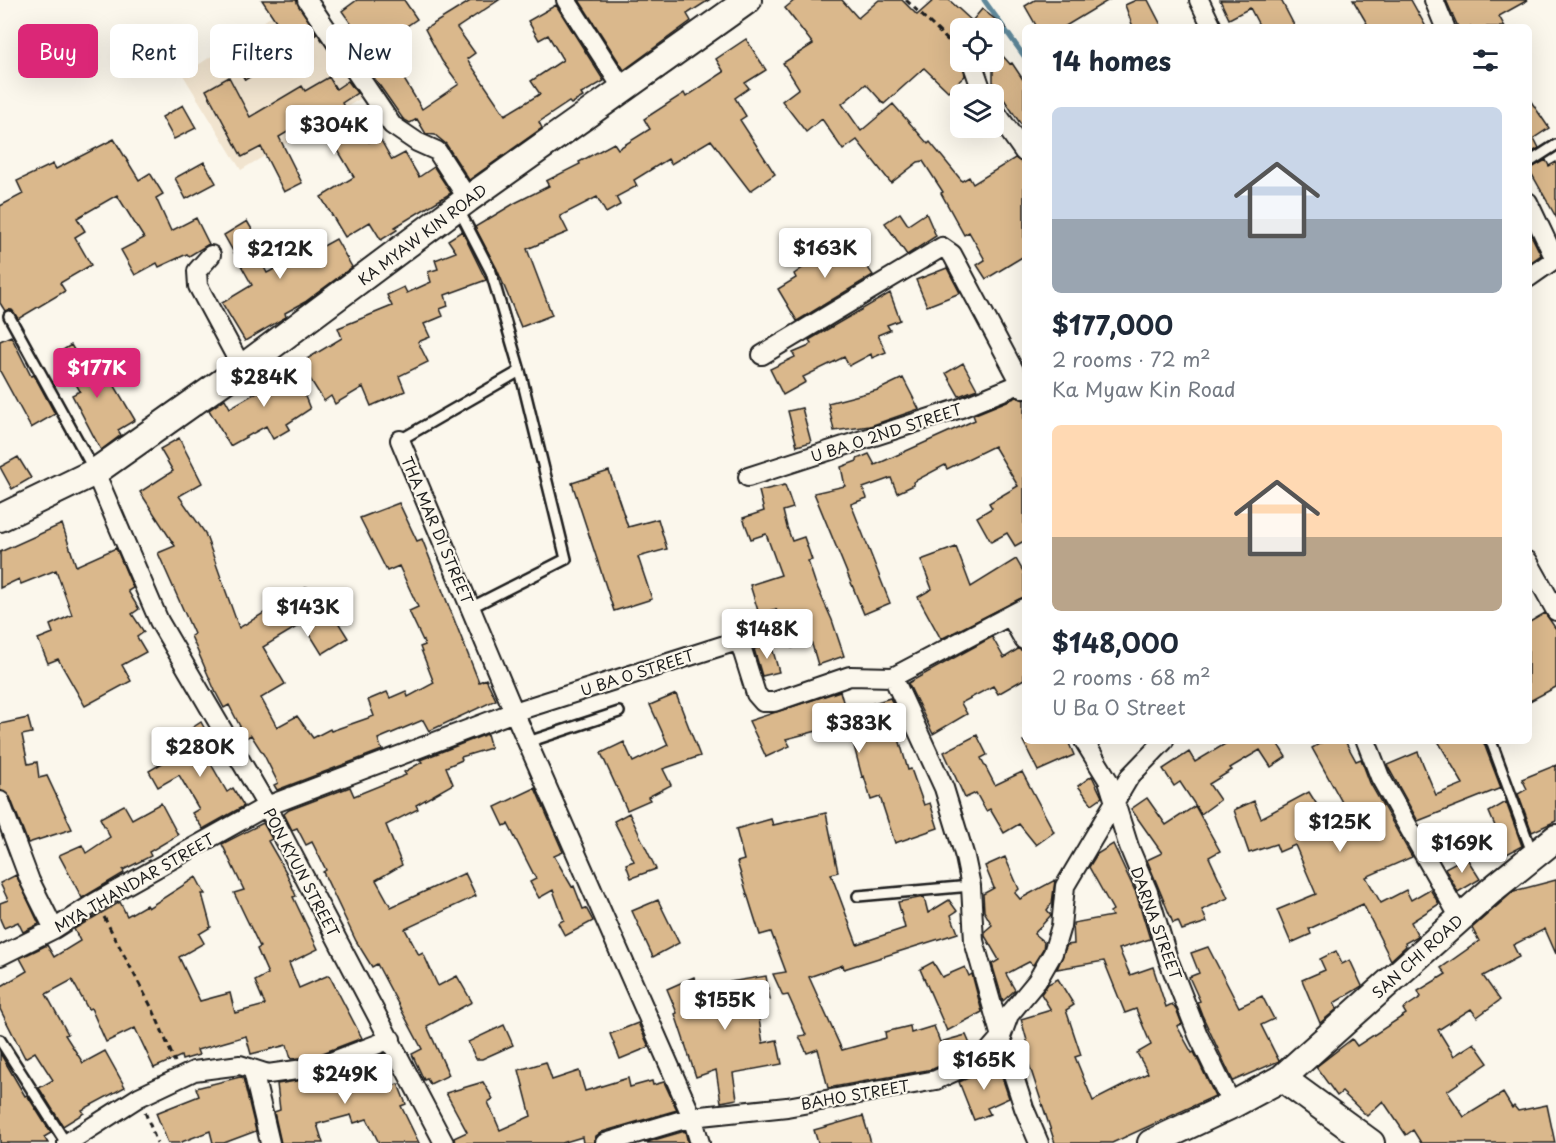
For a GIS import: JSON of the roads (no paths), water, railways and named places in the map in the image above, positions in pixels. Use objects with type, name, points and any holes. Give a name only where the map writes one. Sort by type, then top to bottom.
[{"type":"main road","name":"KA MYAW KIN ROAD","points":[[0,518],[95,472],[242,368],[463,203],[748,0]]},
{"type":"main road","name":"SAN CHI ROAD","points":[[1151,1143],[1232,1105],[1282,1077],[1460,918],[1556,838]]},
{"type":"main road","points":[[1282,1077],[1371,1143]]},
{"type":"street","points":[[307,0],[392,125],[417,142],[437,151],[463,203]]},
{"type":"street","points":[[566,0],[623,89]]},
{"type":"street","points":[[1199,0],[1211,24]]},
{"type":"street","points":[[1438,2],[1444,24]]},
{"type":"street","points":[[1004,124],[1022,149]]},
{"type":"street","points":[[1532,210],[1555,259],[1532,275]]},
{"type":"street","name":"U BA O 2ND STREET","points":[[762,355],[942,247],[952,254],[1022,384]]},
{"type":"street","points":[[211,255],[197,271],[198,286],[242,368]]},
{"type":"street","name":"U BA O 2ND STREET","points":[[748,477],[1022,386]]},
{"type":"street","name":"THA MAR DI STREET","points":[[400,440],[514,712],[692,1117],[700,1143]]},
{"type":"street","name":"PON KYUN STREET","points":[[95,472],[159,621],[267,806],[444,1143]]},
{"type":"street","points":[[1532,568],[1556,611]]},
{"type":"street","points":[[1018,613],[1022,631]]},
{"type":"street","name":"U BA O STREET","points":[[514,712],[734,642],[741,646],[756,694],[763,702],[774,702],[850,676],[893,677],[1018,613]]},
{"type":"street","points":[[893,677],[944,788],[971,886],[974,941],[1001,1037],[1024,1108],[1039,1143]]},
{"type":"street","points":[[267,806],[514,712]]},
{"type":"street","name":"DARNA STREET","points":[[1086,744],[1108,780],[1129,847],[1148,892],[1168,959],[1198,1035],[1232,1105]]},
{"type":"street","name":"BAHO STREET","points":[[605,1143],[692,1117],[787,1107],[936,1080],[982,1059],[1001,1037],[1009,1015],[1037,981],[1053,953],[1061,926],[1065,886],[1135,770],[1161,744]]},
{"type":"street","points":[[1367,744],[1380,777],[1460,918]]},
{"type":"street","points":[[0,801],[30,881],[54,929]]},
{"type":"street","name":"MYA THANDAR STREET","points":[[0,956],[54,929],[96,902],[267,806]]},
{"type":"street","points":[[67,1143],[139,1096],[194,1071],[240,1065],[268,1074],[318,1067],[391,1039]]},
{"type":"street","points":[[253,1071],[270,1143]]},
{"type":"lane","points":[[1532,160],[1556,145]]},
{"type":"lane","points":[[463,203],[491,272],[520,371],[566,559],[470,608]]},
{"type":"lane","points":[[9,315],[95,472]]},
{"type":"lane","name":"THA MAR DI STREET","points":[[400,440],[520,371]]},
{"type":"lane","points":[[528,742],[619,712]]},
{"type":"lane","points":[[1492,744],[1534,857]]},
{"type":"lane","points":[[858,896],[971,886]]},
{"type":"lane","points":[[0,1040],[67,1143]]},
{"type":"waterway","points":[[984,0],[1022,53]]}]
